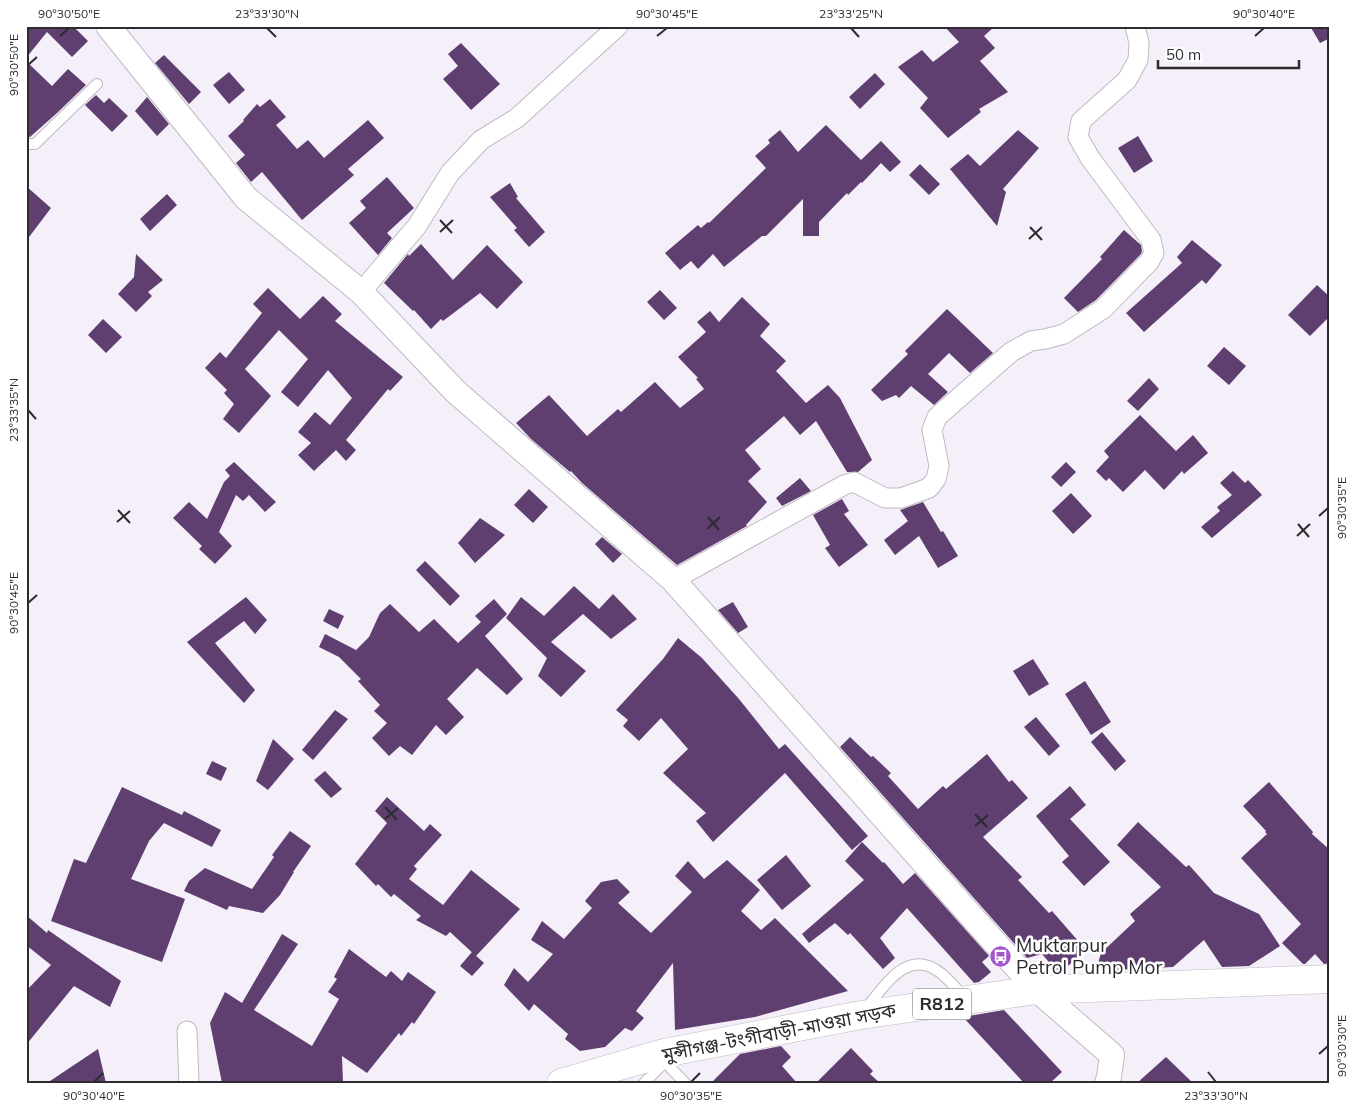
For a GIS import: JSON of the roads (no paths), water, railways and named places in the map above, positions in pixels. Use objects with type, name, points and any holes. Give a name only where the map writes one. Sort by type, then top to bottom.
[{"type":"main road","name":"মুন্সীগঞ্জ-টংগীবাড়ী-মাওয়া সড়ক","points":[[561,1083],[664,1058],[861,1015],[1037,990],[1330,979]]},
{"type":"street","points":[[108,26],[246,198],[361,292],[456,392],[673,580],[1037,990],[1112,1054],[1110,1077],[1107,1083]]},
{"type":"street","points":[[361,292],[417,226],[450,173],[481,140],[517,118],[618,26]]},
{"type":"street","points":[[673,580],[844,485],[854,482],[885,498],[901,498],[929,488],[936,480],[939,466],[932,430],[937,417],[1011,352],[1031,341],[1064,334],[1103,309],[1149,262],[1154,253],[1151,240],[1090,158],[1078,137],[1081,121],[1127,80],[1138,60],[1139,43],[1135,26]]},
{"type":"street","points":[[187,1031],[189,1083]]},
{"type":"lane","points":[[26,144],[34,144],[97,84]]},
{"type":"lane","points":[[861,1015],[892,977],[906,967],[920,964],[933,968],[942,974],[967,1000]]},
{"type":"lane","points":[[644,1083],[664,1058],[685,1083]]},
{"type":"place","name":"Muktarpur Petrol Pump Mor","points":[[1000,956]]}]
